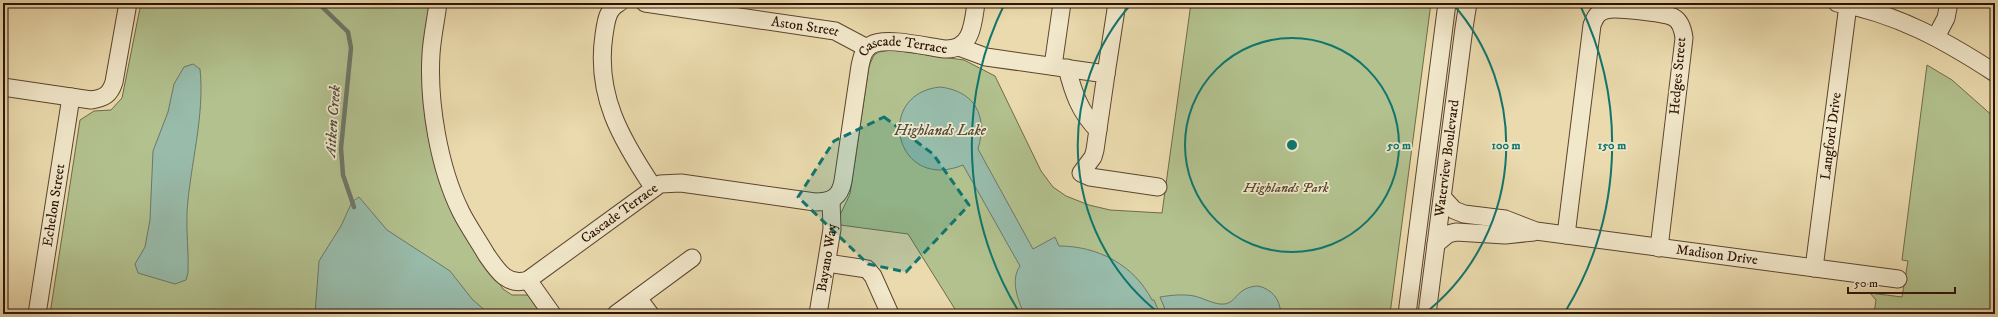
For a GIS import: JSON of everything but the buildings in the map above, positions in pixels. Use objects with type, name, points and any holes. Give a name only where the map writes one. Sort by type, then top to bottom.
[{"type":"street","points":[[3,87],[91,100],[100,99],[109,93],[114,82],[128,3]]},
{"type":"street","points":[[438,3],[431,55],[431,76],[437,135],[451,185],[461,212],[496,267],[506,279],[511,281],[528,280],[552,314]]},
{"type":"street","points":[[619,3],[611,8],[608,14],[604,38],[603,65],[607,100],[620,134],[653,187]]},
{"type":"street","name":"Aston Street","points":[[645,3],[835,31],[867,48]]},
{"type":"street","name":"Cascade Terrace","points":[[528,280],[653,187],[660,184],[675,182],[816,202],[836,198],[842,187],[860,66],[862,57],[867,48],[872,44],[883,41],[945,49],[959,47],[967,41],[972,30],[976,3]]},
{"type":"street","points":[[1062,3],[1060,67],[1088,121],[1098,130]]},
{"type":"street","points":[[1118,3],[1093,156],[1081,173],[1090,177],[1158,187]]},
{"type":"street","name":"Waterview Boulevard","points":[[1407,314],[1447,3]]},
{"type":"street","name":"Waterview Boulevard","points":[[1427,314],[1468,3]]},
{"type":"street","points":[[1936,37],[1946,18],[1949,3]]},
{"type":"street","points":[[1843,4],[1875,11],[1936,37],[1995,73]]},
{"type":"street","name":"Langford Drive","points":[[1814,268],[1843,4]]},
{"type":"street","name":"Hedges Street","points":[[1566,235],[1592,25],[1596,15],[1605,10],[1624,10],[1674,17],[1682,26],[1684,38],[1659,248]]},
{"type":"street","points":[[959,47],[978,55],[1106,74]]},
{"type":"street","points":[[1955,49],[1995,87]]},
{"type":"street","name":"Echelon Street","points":[[37,314],[71,97]]},
{"type":"street","name":"Madison Drive","points":[[1443,198],[1454,210],[1464,214],[1505,219],[1536,231],[1898,279]]},
{"type":"street","name":"Bayano Way","points":[[818,314],[832,229],[831,200]]},
{"type":"street","name":"Madison Drive","points":[[1436,244],[1448,234],[1456,232],[1505,235],[1536,231]]},
{"type":"street","points":[[616,314],[692,258]]},
{"type":"street","points":[[827,263],[867,269],[873,276],[890,314]]},
{"type":"street","points":[[638,298],[650,314]]},
{"type":"highlighted area","points":[[884,117],[933,154],[969,205],[906,272],[868,264],[798,197],[834,141]]},
{"type":"green space","points":[[141,3],[431,3],[425,78],[471,241],[503,289],[512,295],[530,295],[544,314],[50,314],[80,120],[94,111],[111,110],[122,98]]},
{"type":"green space","name":"Highlands Park","points":[[1191,3],[1431,3],[1390,314],[958,314],[908,234],[840,225],[840,215],[850,194],[869,66],[874,55],[879,52],[892,50],[964,60],[995,76],[1041,171],[1053,187],[1066,196],[1089,205],[1110,210],[1162,213]]},
{"type":"green space","points":[[1927,65],[1952,80],[1995,118],[1995,314],[1874,314],[1876,300],[1870,293],[1902,297],[1908,261],[1902,260]]},
{"type":"water","points":[[193,64],[200,69],[201,87],[199,123],[187,212],[188,273],[186,280],[175,284],[138,273],[135,264],[145,247],[150,220],[153,151],[168,112],[174,84],[184,67]]},
{"type":"water","name":"Highlands Lake","points":[[940,87],[952,89],[962,94],[976,107],[980,116],[981,126],[981,137],[978,149],[1033,249],[1055,237],[1059,246],[1087,250],[1101,254],[1113,260],[1135,277],[1152,300],[1154,300],[1160,314],[1024,314],[1019,303],[1015,284],[1017,272],[1020,266],[963,165],[940,170],[921,166],[908,154],[901,139],[900,122],[906,106],[919,94]]},
{"type":"water","points":[[359,197],[387,230],[450,271],[472,299],[489,314],[315,314],[319,261],[341,226],[352,202]]},
{"type":"water","points":[[1258,286],[1271,292],[1277,299],[1281,314],[1167,314],[1160,297],[1190,295],[1224,304],[1232,301],[1245,289]]},
{"type":"waterway","name":"Aitken Creek","points":[[318,3],[348,32],[351,48],[341,148],[343,175],[354,207]]}]
